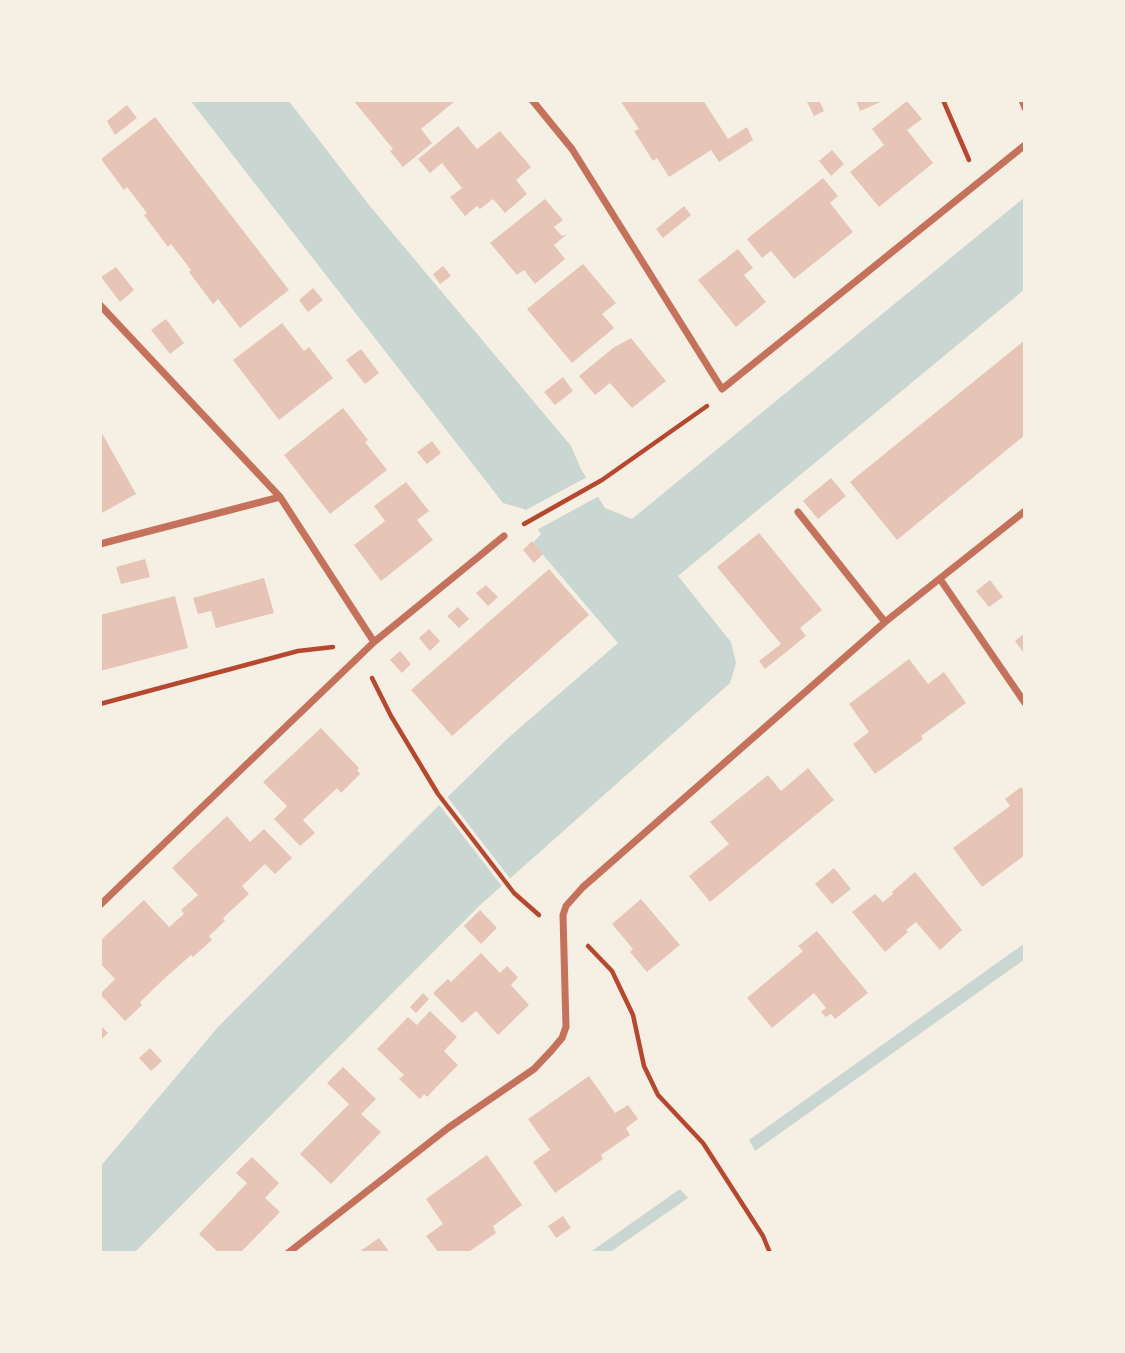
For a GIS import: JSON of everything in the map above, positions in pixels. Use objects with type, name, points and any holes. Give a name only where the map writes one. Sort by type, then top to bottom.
[{"type":"street","points":[[532,100],[572,149],[722,389],[1025,145]]},
{"type":"street","points":[[1022,100],[1025,108]]},
{"type":"street","points":[[100,304],[280,497],[374,642]]},
{"type":"street","points":[[100,544],[280,497]]},
{"type":"street","points":[[288,1253],[448,1128],[534,1069],[562,1038],[566,1027],[563,928],[566,906],[583,887],[885,622],[1025,511]]},
{"type":"street","points":[[798,512],[885,622]]},
{"type":"street","points":[[100,905],[374,642],[504,536]]},
{"type":"street","points":[[940,579],[1025,703]]},
{"type":"path","points":[[943,100],[978,181]]},
{"type":"path","points":[[520,526],[602,480],[708,405],[722,389]]},
{"type":"path","points":[[100,704],[299,651],[374,642]]},
{"type":"path","points":[[361,654],[391,716],[438,794],[514,893]]},
{"type":"path","points":[[563,928],[590,948],[612,971],[632,1015],[644,1066],[658,1095],[703,1143],[763,1236],[769,1253]]},
{"type":"shaded area","points":[[190,100],[288,100],[369,205],[571,446],[581,469],[605,508],[632,519],[1025,197],[1025,289],[678,576],[731,642],[736,663],[730,683],[479,906],[134,1253],[100,1253],[100,1167],[218,1027],[508,738],[618,643],[533,543],[541,534],[524,509],[503,503]]},
{"type":"shaded area","points":[[1025,943],[1025,959],[755,1151],[749,1140]]},
{"type":"shaded area","points":[[680,1189],[688,1198],[609,1253],[589,1253]]},
{"type":"pier","points":[[589,476],[601,495],[535,531],[522,512]]},
{"type":"pier","points":[[445,794],[512,881],[504,889],[437,802]]},
{"type":"building","points":[[353,100],[455,101],[421,129],[432,143],[403,167],[390,151],[393,149]]},
{"type":"building","points":[[620,100],[703,100],[728,139],[747,127],[753,140],[719,162],[711,150],[669,177],[657,158],[653,161],[634,131],[639,129]]},
{"type":"building","points":[[806,100],[819,100],[824,111],[814,116]]},
{"type":"building","points":[[856,100],[885,100],[860,111]]},
{"type":"building","points":[[907,101],[922,119],[907,130],[933,163],[879,207],[850,172],[884,145],[872,129]]},
{"type":"building","points":[[127,105],[137,118],[115,135],[107,121]]},
{"type":"building","points":[[155,117],[289,290],[240,328],[218,299],[213,304],[171,244],[168,247],[144,215],[147,213],[127,187],[124,190],[101,159]]},
{"type":"building","points":[[458,126],[477,149],[500,131],[531,167],[516,180],[527,194],[505,213],[493,199],[480,209],[477,206],[465,216],[450,197],[462,188],[442,163],[430,173],[418,159]]},
{"type":"building","points":[[832,150],[844,164],[831,176],[819,161]]},
{"type":"building","points":[[823,178],[838,196],[830,203],[853,232],[794,279],[771,251],[762,258],[747,239]]},
{"type":"building","points":[[545,199],[563,220],[554,227],[562,236],[567,234],[554,245],[565,259],[535,284],[524,270],[517,275],[490,243]]},
{"type":"building","points":[[684,206],[691,215],[663,238],[656,229]]},
{"type":"building","points":[[738,249],[753,268],[744,275],[766,302],[736,327],[698,280]]},
{"type":"building","points":[[583,264],[616,303],[602,314],[614,328],[572,363],[527,309]]},
{"type":"building","points":[[443,266],[451,276],[440,284],[433,274]]},
{"type":"building","points":[[116,267],[134,290],[120,302],[101,277]]},
{"type":"building","points":[[313,288],[323,300],[308,312],[299,300]]},
{"type":"building","points":[[166,319],[184,343],[170,354],[151,330]]},
{"type":"building","points":[[282,323],[304,351],[309,347],[333,378],[279,420],[233,360]]},
{"type":"building","points":[[631,338],[666,381],[632,408],[610,383],[595,395],[579,376],[613,348]]},
{"type":"building","points":[[1025,340],[1025,435],[897,540],[850,482]]},
{"type":"building","points":[[361,349],[379,373],[365,384],[346,360]]},
{"type":"building","points":[[563,377],[573,391],[555,405],[544,392]]},
{"type":"building","points":[[343,408],[387,470],[330,514],[284,455]]},
{"type":"building","points":[[100,430],[136,494],[100,514]]},
{"type":"building","points":[[432,441],[441,453],[427,464],[417,452]]},
{"type":"building","points":[[831,478],[846,496],[818,519],[803,501]]},
{"type":"building","points":[[406,482],[429,511],[417,520],[433,540],[381,581],[354,545],[385,521],[374,506]]},
{"type":"building","points":[[759,533],[822,610],[800,628],[806,636],[765,669],[759,661],[781,644],[717,567]]},
{"type":"building","points":[[532,541],[543,554],[534,563],[523,550]]},
{"type":"building","points":[[145,559],[150,577],[121,584],[116,567]]},
{"type":"building","points":[[549,569],[589,615],[452,736],[411,690]]},
{"type":"building","points":[[264,578],[274,613],[216,628],[211,611],[198,614],[193,598]]},
{"type":"building","points":[[990,580],[1003,597],[989,607],[976,591]]},
{"type":"building","points":[[486,585],[498,597],[488,606],[476,593]]},
{"type":"building","points":[[175,596],[188,648],[100,671],[100,615]]},
{"type":"building","points":[[458,607],[469,619],[459,628],[447,616]]},
{"type":"building","points":[[429,629],[440,641],[430,651],[419,638]]},
{"type":"building","points":[[1025,633],[1025,655],[1015,641]]},
{"type":"building","points":[[400,651],[411,664],[402,673],[390,660]]},
{"type":"building","points":[[909,659],[928,684],[944,672],[966,703],[875,774],[853,744],[869,732],[849,704]]},
{"type":"building","points":[[321,728],[359,768],[357,770],[360,774],[341,793],[337,788],[303,820],[315,833],[300,846],[274,819],[287,806],[263,782]]},
{"type":"building","points":[[808,768],[834,800],[710,902],[689,876],[729,844],[710,822],[768,775],[781,791]]},
{"type":"building","points":[[1021,787],[1025,793],[1025,855],[982,887],[953,848],[1010,806],[1005,799]]},
{"type":"building","points":[[227,816],[250,842],[264,829],[292,858],[275,874],[265,864],[242,886],[249,894],[223,918],[225,921],[209,936],[212,940],[165,978],[125,1021],[100,994],[115,979],[100,963],[100,941],[144,900],[169,927],[184,914],[181,910],[198,895],[172,868]]},
{"type":"building","points":[[834,868],[851,889],[832,904],[815,884]]},
{"type":"building","points":[[915,872],[962,930],[940,950],[916,922],[885,952],[852,912],[875,894],[883,902]]},
{"type":"building","points":[[641,899],[680,945],[647,972],[630,952],[633,949],[612,924]]},
{"type":"building","points":[[480,910],[497,928],[481,944],[464,926]]},
{"type":"building","points":[[817,931],[868,993],[835,1019],[831,1014],[826,1017],[821,1012],[826,1008],[814,993],[772,1028],[747,998],[803,951],[798,946]]},
{"type":"building","points":[[481,953],[500,973],[507,966],[518,977],[511,985],[529,1005],[498,1035],[476,1011],[462,1023],[433,993],[448,979],[451,982]]},
{"type":"building","points":[[423,993],[429,999],[416,1013],[410,1007]]},
{"type":"building","points":[[430,1011],[457,1037],[444,1051],[458,1065],[427,1097],[424,1094],[420,1099],[399,1079],[404,1075],[377,1049],[408,1017],[417,1025]]},
{"type":"building","points":[[100,1025],[108,1033],[100,1041]]},
{"type":"building","points":[[150,1048],[162,1061],[151,1071],[139,1058]]},
{"type":"building","points":[[343,1067],[376,1099],[361,1114],[381,1132],[331,1184],[300,1154],[349,1104],[327,1083]]},
{"type":"building","points":[[589,1076],[615,1113],[628,1105],[638,1119],[626,1128],[630,1135],[601,1155],[603,1159],[555,1193],[533,1162],[550,1150],[528,1119]]},
{"type":"building","points":[[487,1155],[522,1205],[493,1226],[496,1233],[467,1253],[439,1253],[426,1236],[443,1224],[426,1199]]},
{"type":"building","points":[[252,1157],[279,1183],[265,1198],[280,1212],[240,1253],[219,1253],[199,1234],[247,1183],[236,1173]]},
{"type":"building","points":[[563,1216],[571,1228],[556,1238],[548,1226]]},
{"type":"building","points":[[379,1238],[390,1253],[359,1252]]}]
